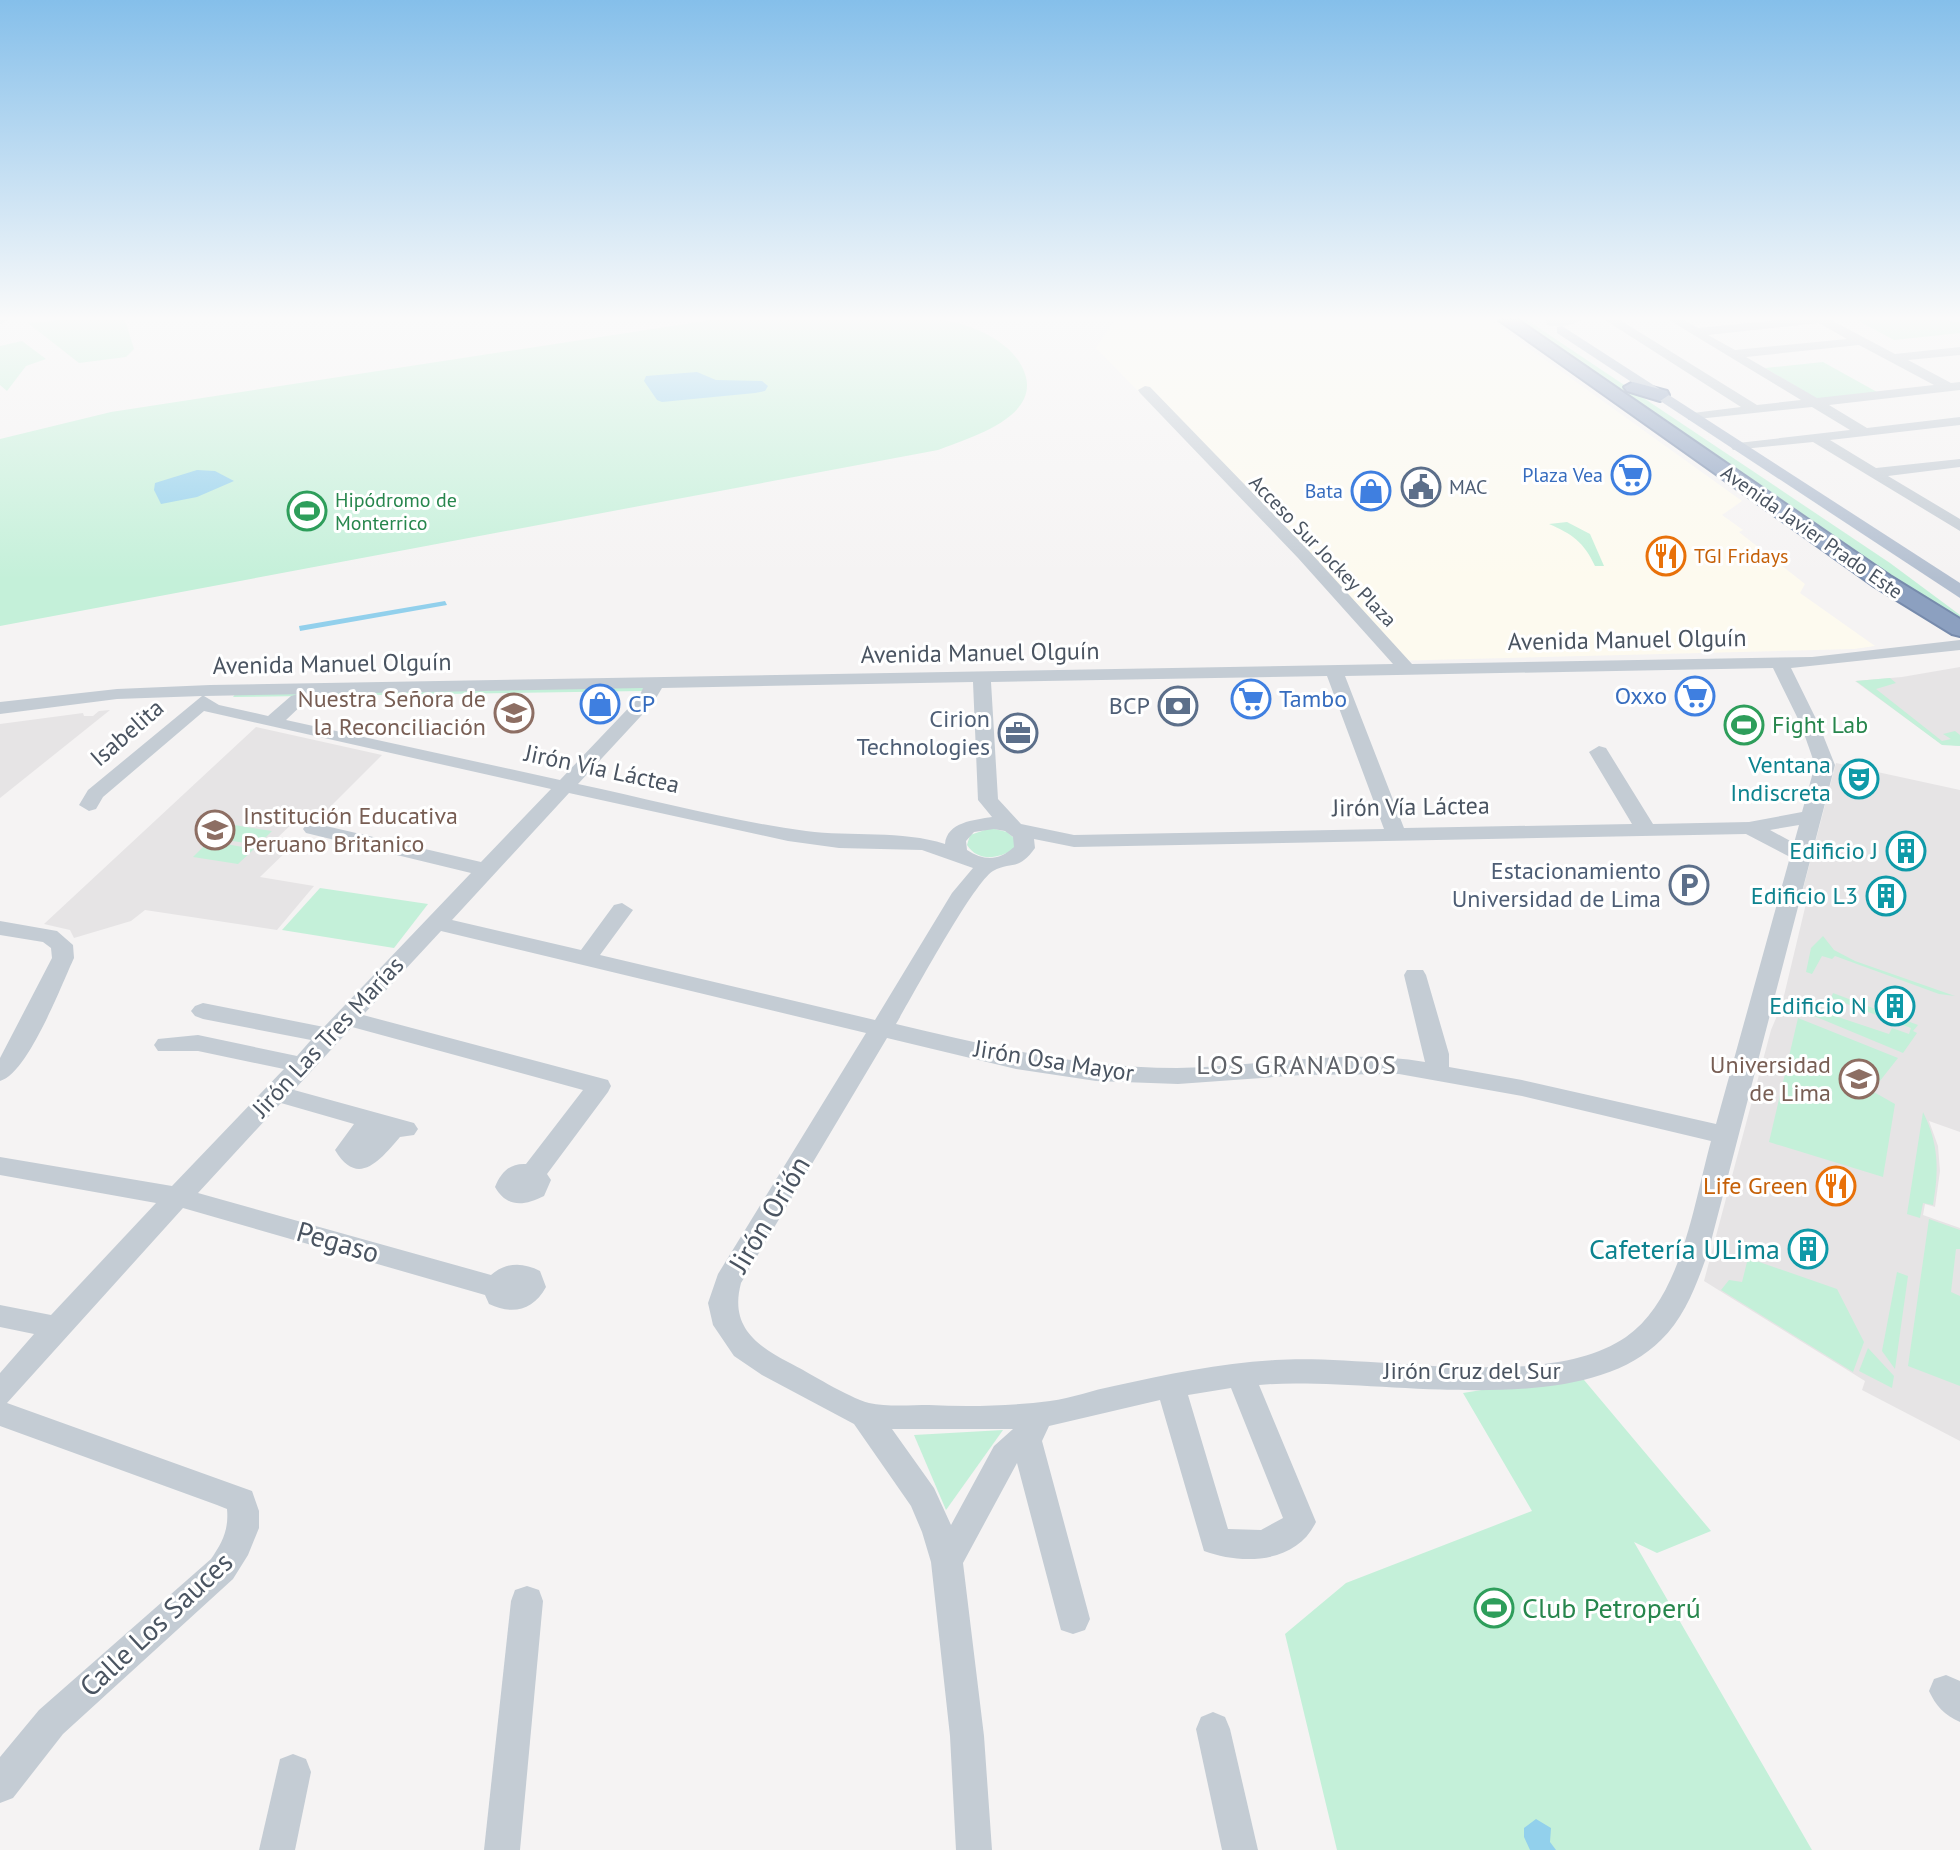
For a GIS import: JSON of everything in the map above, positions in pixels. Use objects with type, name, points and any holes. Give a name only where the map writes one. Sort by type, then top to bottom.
[{"type":"highway","name":"Avenida Javier Prado Este","points":[[1631,406],[1960,632]]},
{"type":"highway","name":"Avenida Javier Prado Este","points":[[1662,406],[1813,508]]},
{"type":"highway","points":[[1813,508],[1960,613]]},
{"type":"main road","name":"Avenida Javier Prado Este","points":[[1677,406],[1959,593]]},
{"type":"main road","name":"Avenida Javier Prado Este","points":[[1813,508],[1959,593]]},
{"type":"main road","points":[[1871,544],[1923,567]]},
{"type":"street","name":"Acceso Sur Jockey Plaza","points":[[1161,406],[1304,555],[1407,669]]},
{"type":"street","points":[[1749,406],[1755,410]]},
{"type":"street","points":[[1693,417],[1786,406]]},
{"type":"street","points":[[1821,406],[1864,432]]},
{"type":"street","points":[[1738,447],[1960,421]]},
{"type":"street","points":[[1816,438],[1960,526]]},
{"type":"street","points":[[1874,473],[1957,465]]},
{"type":"street","name":"Avenida Manuel Olguín","points":[[0,718],[107,705],[205,698],[1782,668],[1960,645]]},
{"type":"street","name":"Avenida Manuel Olguín","points":[[1379,675],[1407,669],[1874,670],[1960,658]]},
{"type":"street","name":"Jirón Cruz del Sur","points":[[865,1415],[961,1420],[1012,1418],[1056,1412],[1171,1386],[1283,1371],[1525,1376],[1569,1371],[1622,1353],[1643,1340],[1674,1306],[1695,1249],[1824,759],[1782,668]]},
{"type":"street","points":[[1336,676],[1396,833]]},
{"type":"street","points":[[982,683],[988,800],[1026,841],[1025,848],[1013,860]]},
{"type":"street","name":"Avenida Manuel Olguín","points":[[0,708],[117,694],[298,700],[653,688]]},
{"type":"street","name":"Jirón Las Tres Marías","points":[[0,1393],[55,1327],[564,788],[653,688]]},
{"type":"street","name":"Jirón Vía Láctea","points":[[205,698],[213,709],[272,723],[788,835],[839,842],[924,844],[988,864],[1013,860],[1074,841]]},
{"type":"street","name":"Isabelita","points":[[89,805],[95,794],[205,698]]},
{"type":"street","points":[[272,723],[298,700]]},
{"type":"street","points":[[1599,752],[1645,828]]},
{"type":"street","points":[[962,857],[954,846],[958,834],[988,800]]},
{"type":"street","name":"Jirón Vía Láctea","points":[[924,844],[966,828],[994,823],[1074,841],[1749,828],[1810,817]]},
{"type":"street","name":"Jirón Vía Láctea","points":[[1749,828],[1801,855]]},
{"type":"street","points":[[313,829],[486,870]]},
{"type":"street","name":"Jirón Orión","points":[[974,1850],[967,1736],[947,1562],[923,1498],[865,1415],[772,1367],[744,1348],[727,1325],[722,1303],[728,1282],[881,1028],[963,893],[988,864]]},
{"type":"street","points":[[585,960],[622,910]]},
{"type":"street","name":"Jirón Osa Mayor","points":[[436,923],[1016,1061],[1096,1073],[1178,1076],[1302,1067],[1399,1066],[1522,1088],[1727,1136]]},
{"type":"street","points":[[0,928],[49,936],[62,945],[63,958],[12,1060],[0,1073]]},
{"type":"street","points":[[1415,975],[1437,1054],[1437,1073]]},
{"type":"street","points":[[203,1011],[329,1036]]},
{"type":"street","points":[[346,1018],[599,1086],[533,1174]]},
{"type":"street","points":[[166,1045],[198,1043],[302,1065]]},
{"type":"street","points":[[275,1093],[390,1125]]},
{"type":"street","name":"Pegaso","points":[[0,1166],[178,1197],[498,1288]]},
{"type":"street","points":[[0,1316],[55,1327]]},
{"type":"street","points":[[1171,1386],[1215,1541],[1242,1548],[1288,1536],[1300,1522],[1241,1376]]},
{"type":"street","name":"Jirón Cruz del Sur","points":[[947,1562],[998,1466],[1025,1435],[1056,1412]]},
{"type":"street","name":"Calle Los Sauces","points":[[0,1413],[228,1495],[241,1501],[246,1517],[238,1549],[222,1569],[51,1722],[11,1752],[0,1785]]},
{"type":"street","points":[[1025,1435],[1073,1619]]},
{"type":"street","points":[[502,1850],[527,1601]]},
{"type":"street","points":[[1213,1729],[1240,1850]]},
{"type":"street","points":[[277,1850],[293,1772]]},
{"type":"shaded area","points":[[1153,406],[1610,406],[1742,501],[1722,515],[1805,584],[1800,593],[1875,646],[1391,661],[1304,561]]},
{"type":"shaded area","points":[[1960,667],[1960,746],[1941,744],[1855,681],[1902,677]]},
{"type":"shaded area","points":[[110,710],[0,798],[0,724],[83,713],[84,716],[93,716],[99,711]]},
{"type":"shaded area","name":"Institución Educativa Peruano Britanico","points":[[256,727],[382,755],[325,812],[298,818],[274,841],[293,845],[260,877],[314,886],[277,930],[145,910],[131,921],[74,938],[70,930],[44,924]]},
{"type":"shaded area","name":"Universidad de Lima","points":[[1836,763],[1960,790],[1960,1132],[1929,1121],[1938,1146],[1940,1171],[1935,1207],[1925,1204],[1923,1215],[1960,1228],[1960,1441],[1862,1390],[1865,1381],[1704,1281],[1771,1030],[1782,1004],[1809,891],[1803,889]]},
{"type":"green space","name":"Hipódromo de Monterrico","points":[[148,406],[1019,406],[998,424],[938,450],[0,626],[0,439],[111,412]]},
{"type":"green space","points":[[1646,406],[1656,406],[1890,563],[1960,615],[1960,622]]},
{"type":"green space","points":[[1567,522],[1590,534],[1604,566],[1595,566],[1576,540],[1549,524]]},
{"type":"green space","points":[[1890,678],[1896,683],[1876,689],[1942,741],[1951,739],[1943,734],[1955,731],[1960,735],[1960,746],[1942,745],[1856,681]]},
{"type":"green space","points":[[645,685],[642,691],[233,697],[236,693]]},
{"type":"green space","points":[[228,824],[272,831],[258,845],[214,838]]},
{"type":"green space","points":[[991,828],[1007,832],[1016,840],[1014,849],[989,857],[977,854],[967,845],[970,835]]},
{"type":"green space","points":[[209,841],[254,849],[238,864],[193,857]]},
{"type":"green space","points":[[320,888],[428,904],[394,948],[282,930]]},
{"type":"green space","points":[[1823,936],[1834,950],[1855,961],[1955,996],[1939,994],[1835,956],[1832,959],[1822,956],[1812,974],[1806,972],[1811,948]]},
{"type":"green space","points":[[1833,993],[1918,1025],[1913,1031],[1917,1033],[1903,1053],[1814,1016],[1815,1013],[1826,1013],[1889,1034],[1892,1028],[1909,1034],[1911,1028],[1831,998]]},
{"type":"green space","points":[[1798,1018],[1898,1058],[1872,1091],[1895,1104],[1883,1177],[1769,1142]]},
{"type":"green space","points":[[1923,1112],[1935,1147],[1937,1169],[1933,1205],[1923,1203],[1920,1218],[1907,1214]]},
{"type":"green space","points":[[1929,1219],[1960,1230],[1960,1249],[1956,1249],[1951,1292],[1960,1296],[1960,1386],[1908,1366]]},
{"type":"green space","points":[[1748,1258],[1837,1289],[1864,1342],[1853,1372],[1721,1290],[1729,1280],[1742,1282]]},
{"type":"green space","points":[[1897,1272],[1908,1276],[1895,1369],[1882,1351]]},
{"type":"green space","points":[[1868,1348],[1894,1376],[1892,1388],[1859,1371]]},
{"type":"green space","name":"Club Petroperú","points":[[1579,1374],[1711,1531],[1657,1553],[1634,1542],[1812,1850],[1337,1850],[1285,1634],[1346,1583],[1532,1511],[1463,1393]]},
{"type":"green space","points":[[1003,1430],[946,1510],[914,1435]]},
{"type":"water","points":[[197,470],[215,471],[234,481],[197,497],[161,504],[154,490],[155,483]]},
{"type":"water","points":[[445,601],[447,605],[300,631],[299,626]]},
{"type":"water","points":[[1536,1819],[1551,1828],[1550,1842],[1556,1850],[1530,1850],[1524,1828]]},
{"type":"place","name":"Plaza Vea","points":[[1631,475]]},
{"type":"place","name":"MAC","points":[[1421,487]]},
{"type":"place","name":"Bata","points":[[1371,491]]},
{"type":"place","name":"Hipódromo de Monterrico","points":[[307,511]]},
{"type":"place","name":"TGI Fridays","points":[[1666,556]]},
{"type":"place","name":"Oxxo","points":[[1695,696]]},
{"type":"place","name":"Tambo","points":[[1251,699]]},
{"type":"place","name":"CP","points":[[600,704]]},
{"type":"place","name":"BCP","points":[[1178,706]]},
{"type":"place","name":"Nuestra Señora de la Reconciliación","points":[[514,713]]},
{"type":"place","name":"Fight Lab","points":[[1744,725]]},
{"type":"place","name":"Cirion Technologies","points":[[1018,733]]},
{"type":"place","name":"Ventana Indiscreta","points":[[1859,779]]},
{"type":"place","name":"Institución Educativa Peruano Britanico","points":[[215,830]]},
{"type":"place","name":"Edificio J","points":[[1906,851]]},
{"type":"place","name":"Estacionamiento Universidad de Lima","points":[[1689,885]]},
{"type":"place","name":"Edificio L3","points":[[1886,896]]},
{"type":"place","name":"Edificio N","points":[[1895,1006]]},
{"type":"place","name":"Universidad de Lima","points":[[1859,1079]]},
{"type":"place","name":"Life Green","points":[[1836,1186]]},
{"type":"place","name":"Cafetería ULima","points":[[1808,1249]]},
{"type":"place","name":"Club Petroperú","points":[[1494,1608]]},
{"type":"district","name":"LOS GRANADOS","points":[[1297,1065]]}]
